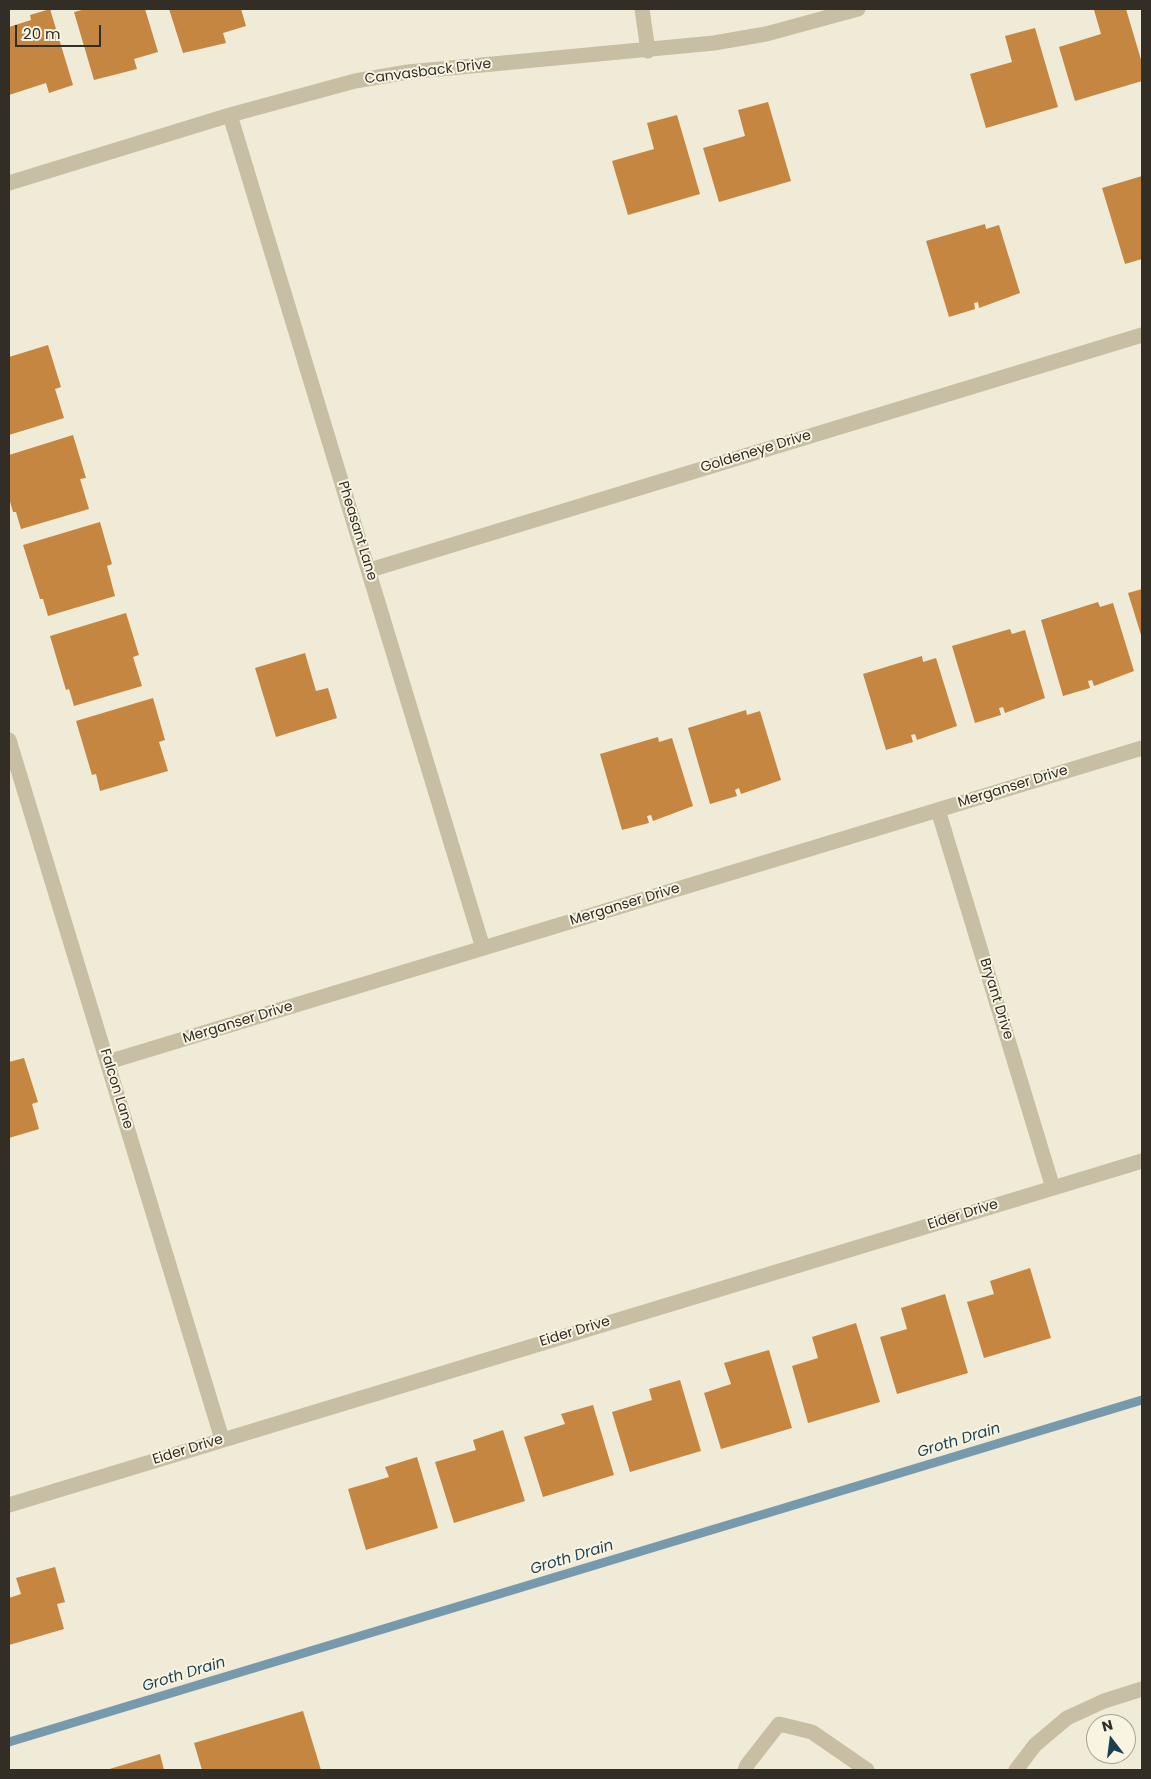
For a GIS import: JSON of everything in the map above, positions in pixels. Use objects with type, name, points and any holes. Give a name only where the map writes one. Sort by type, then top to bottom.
[{"type":"street","points":[[642,9],[648,51]]},
{"type":"street","name":"Canvasback Drive","points":[[9,183],[230,115],[355,81],[408,72],[648,51],[714,43],[766,34],[858,9]]},
{"type":"street","name":"Pheasant Lane","points":[[230,115],[370,570],[483,948]]},
{"type":"street","name":"Goldeneye Drive","points":[[370,570],[1142,335]]},
{"type":"street","name":"Falcon Lane","points":[[9,740],[222,1439]]},
{"type":"street","name":"Merganser Drive","points":[[108,1062],[1142,748]]},
{"type":"street","name":"Bryant Drive","points":[[938,810],[1053,1188]]},
{"type":"street","name":"Eider Drive","points":[[9,1505],[1142,1161]]},
{"type":"street","points":[[1016,1770],[1035,1745],[1067,1718],[1104,1701],[1142,1689]]},
{"type":"street","points":[[745,1770],[746,1765],[779,1724],[812,1732],[867,1770]]},
{"type":"building","points":[[50,9],[73,85],[49,93],[46,83],[9,95],[9,27],[31,20],[30,15]]},
{"type":"building","points":[[86,9],[145,9],[158,52],[134,59],[137,69],[94,80],[74,12]]},
{"type":"building","points":[[169,9],[241,9],[246,26],[223,33],[226,43],[183,53]]},
{"type":"building","points":[[1126,9],[1142,63],[1142,81],[1075,101],[1059,47],[1101,34],[1094,10]]},
{"type":"building","points":[[1035,28],[1058,107],[986,128],[970,74],[1012,62],[1005,36]]},
{"type":"building","points":[[768,102],[791,181],[719,202],[703,148],[745,136],[738,110]]},
{"type":"building","points":[[677,115],[700,194],[628,215],[612,161],[654,149],[647,123]]},
{"type":"building","points":[[1142,176],[1142,259],[1125,264],[1102,188]]},
{"type":"building","points":[[985,224],[986,229],[999,225],[1020,293],[979,308],[978,302],[974,303],[975,309],[949,317],[926,241]]},
{"type":"building","points":[[48,345],[61,387],[55,389],[64,418],[9,435],[9,357]]},
{"type":"building","points":[[73,435],[86,478],[80,479],[89,509],[21,529],[9,498],[9,455]]},
{"type":"building","points":[[100,522],[112,564],[107,566],[115,596],[48,616],[43,599],[40,599],[23,545]]},
{"type":"building","points":[[1142,589],[1142,638],[1128,593]]},
{"type":"building","points":[[1098,602],[1100,607],[1113,603],[1134,671],[1094,686],[1092,680],[1088,681],[1090,688],[1063,696],[1041,620]]},
{"type":"building","points":[[126,613],[139,655],[133,657],[142,686],[74,706],[69,689],[66,690],[50,636]]},
{"type":"building","points":[[1010,629],[1012,634],[1025,630],[1045,698],[1005,713],[1003,707],[999,708],[1001,715],[975,723],[952,646]]},
{"type":"building","points":[[305,653],[316,691],[328,688],[337,718],[276,737],[255,668]]},
{"type":"building","points":[[922,656],[923,662],[936,658],[957,726],[917,740],[915,734],[911,735],[913,742],[886,750],[863,674]]},
{"type":"building","points":[[153,698],[165,740],[159,742],[168,771],[100,791],[96,774],[92,775],[76,721]]},
{"type":"building","points":[[746,710],[747,715],[760,711],[781,780],[741,794],[739,788],[735,790],[737,796],[710,804],[688,728]]},
{"type":"building","points":[[658,737],[659,742],[672,738],[693,806],[653,821],[651,815],[647,816],[649,823],[622,830],[600,754]]},
{"type":"building","points":[[24,1058],[38,1102],[32,1104],[39,1129],[9,1138],[9,1062]]},
{"type":"building","points":[[1030,1268],[1051,1338],[984,1358],[967,1302],[994,1294],[990,1281]]},
{"type":"building","points":[[945,1294],[968,1373],[897,1394],[880,1337],[907,1329],[901,1308]]},
{"type":"building","points":[[856,1323],[880,1402],[808,1423],[792,1366],[818,1358],[812,1337]]},
{"type":"building","points":[[769,1350],[792,1428],[721,1449],[704,1393],[731,1384],[724,1363]]},
{"type":"building","points":[[680,1380],[701,1451],[630,1472],[612,1412],[652,1400],[649,1389]]},
{"type":"building","points":[[593,1405],[614,1475],[543,1497],[524,1437],[565,1424],[561,1414]]},
{"type":"building","points":[[503,1430],[525,1501],[454,1523],[435,1462],[476,1450],[473,1440]]},
{"type":"building","points":[[417,1457],[438,1528],[366,1550],[348,1489],[389,1477],[385,1467]]},
{"type":"building","points":[[55,1567],[65,1602],[57,1604],[64,1629],[9,1645],[9,1598],[21,1594],[16,1578]]},
{"type":"building","points":[[303,1711],[321,1770],[202,1770],[194,1743]]},
{"type":"building","points":[[160,1754],[164,1770],[106,1770]]},
{"type":"waterway","name":"Groth Drain","points":[[9,1742],[1142,1400]]}]
